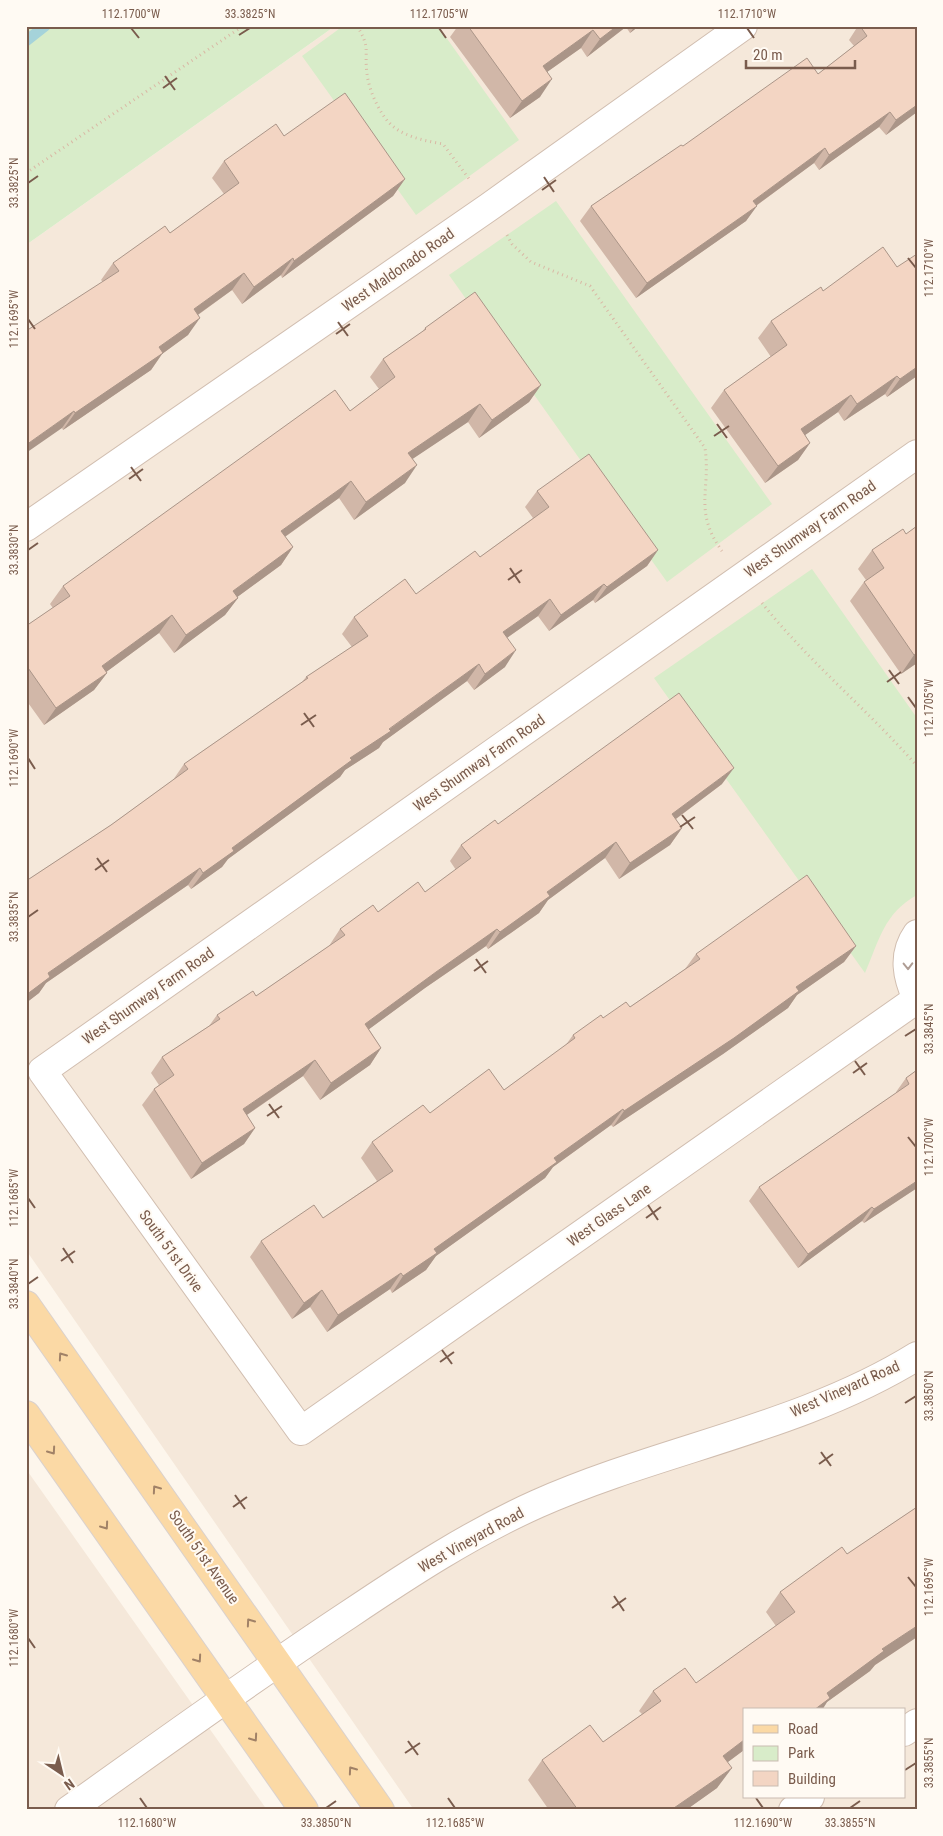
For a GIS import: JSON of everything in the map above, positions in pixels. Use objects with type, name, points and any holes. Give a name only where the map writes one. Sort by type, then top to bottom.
[{"type":"main road","name":"South 51st Avenue","points":[[26,1305],[380,1810]]},
{"type":"main road","points":[[26,1415],[304,1810]]},
{"type":"street","name":"West Maldonado Road","points":[[26,527],[489,207],[743,26]]},
{"type":"street","name":"West Shumway Farm Road","points":[[42,1071],[917,454]]},
{"type":"street","points":[[917,934],[907,960],[908,980],[917,999]]},
{"type":"street","name":"West Glass Lane","points":[[301,1431],[917,999]]},
{"type":"street","name":"South 51st Drive","points":[[42,1071],[301,1431]]},
{"type":"street","name":"West Vineyard Road","points":[[70,1810],[278,1662],[413,1572],[476,1534],[537,1504],[605,1477],[827,1401],[917,1356]]},
{"type":"street","points":[[906,1731],[917,1723]]},
{"type":"street","points":[[792,1810],[809,1798]]},
{"type":"path","points":[[26,173],[243,26]]},
{"type":"path","points":[[357,26],[366,40],[367,73],[372,96],[394,128],[422,141],[443,144],[489,207],[512,244],[531,262],[590,286],[705,448],[708,467],[703,495],[705,517],[712,538],[741,578],[804,653],[892,737],[917,766]]},
{"type":"shaded area","points":[[335,26],[917,26],[917,1810],[414,1810],[26,1250],[26,245]]},
{"type":"shaded area","points":[[26,1469],[267,1810],[26,1810]]},
{"type":"green space","points":[[26,26],[335,26],[26,245]]},
{"type":"green space","points":[[343,26],[438,26],[519,140],[416,215],[302,56]]},
{"type":"green space","points":[[556,201],[772,504],[667,582],[449,275]]},
{"type":"green space","points":[[812,569],[917,718],[917,895],[897,910],[890,919],[879,939],[865,973],[654,678]]},
{"type":"building","points":[[468,26],[617,26],[600,39],[593,30],[543,66],[552,79],[522,101]]},
{"type":"building","points":[[860,26],[917,26],[917,105],[896,120],[890,112],[829,155],[825,148],[753,201],[757,206],[647,283],[591,206],[681,145],[683,146],[807,58],[818,74],[867,36]]},
{"type":"building","points":[[345,93],[405,179],[294,261],[293,258],[254,287],[244,273],[194,309],[200,318],[159,347],[163,353],[26,445],[26,331],[119,271],[113,263],[165,226],[170,233],[239,183],[224,161],[276,124],[284,136]]},
{"type":"building","points":[[883,247],[897,267],[917,254],[917,367],[900,379],[897,376],[857,404],[851,395],[801,429],[810,443],[778,466],[724,390],[787,345],[771,321],[821,287],[823,291]]},
{"type":"building","points":[[475,292],[541,385],[492,420],[480,404],[408,453],[417,465],[366,502],[351,481],[281,531],[293,547],[233,591],[238,598],[186,635],[172,615],[102,666],[107,673],[56,708],[26,665],[26,626],[70,596],[63,586],[335,390],[350,411],[395,377],[383,359]]},
{"type":"building","points":[[589,454],[658,550],[607,587],[604,584],[561,615],[550,599],[503,632],[516,650],[485,674],[479,664],[389,729],[391,731],[350,758],[352,760],[232,848],[234,851],[203,873],[200,868],[48,973],[50,977],[26,995],[26,881],[111,825],[188,769],[184,764],[308,678],[306,677],[368,636],[354,617],[405,579],[416,594],[475,551],[480,557],[549,507],[537,491]]},
{"type":"building","points":[[917,526],[917,653],[914,655],[864,582],[884,568],[872,550],[903,529],[906,534]]},
{"type":"building","points":[[679,693],[734,768],[672,814],[682,828],[630,863],[616,842],[547,892],[550,896],[500,932],[497,929],[365,1024],[381,1048],[331,1083],[315,1060],[243,1109],[255,1128],[202,1163],[154,1089],[174,1075],[162,1057],[220,1019],[217,1015],[253,991],[256,996],[345,935],[340,929],[373,905],[378,912],[418,882],[425,892],[471,858],[461,845],[495,820],[498,824]]},
{"type":"building","points":[[807,875],[856,946],[796,987],[799,991],[734,1038],[624,1111],[623,1109],[554,1158],[557,1162],[434,1249],[437,1253],[403,1276],[401,1273],[338,1315],[322,1290],[304,1303],[261,1241],[314,1205],[323,1218],[393,1171],[372,1142],[423,1105],[430,1113],[489,1069],[504,1090],[575,1038],[573,1035],[601,1015],[603,1018],[626,1002],[630,1007],[700,959],[696,954]]},
{"type":"building","points":[[917,1070],[917,1181],[874,1209],[872,1207],[808,1254],[759,1187],[909,1084],[906,1078]]},
{"type":"building","points":[[917,1507],[917,1626],[882,1649],[884,1651],[827,1693],[830,1698],[817,1708],[743,1708],[743,1741],[723,1756],[732,1768],[671,1810],[578,1810],[542,1760],[590,1725],[603,1742],[661,1701],[653,1691],[685,1668],[696,1683],[795,1612],[780,1592],[842,1547],[847,1554]]},
{"type":"waterway","points":[[26,41],[45,26]]}]
